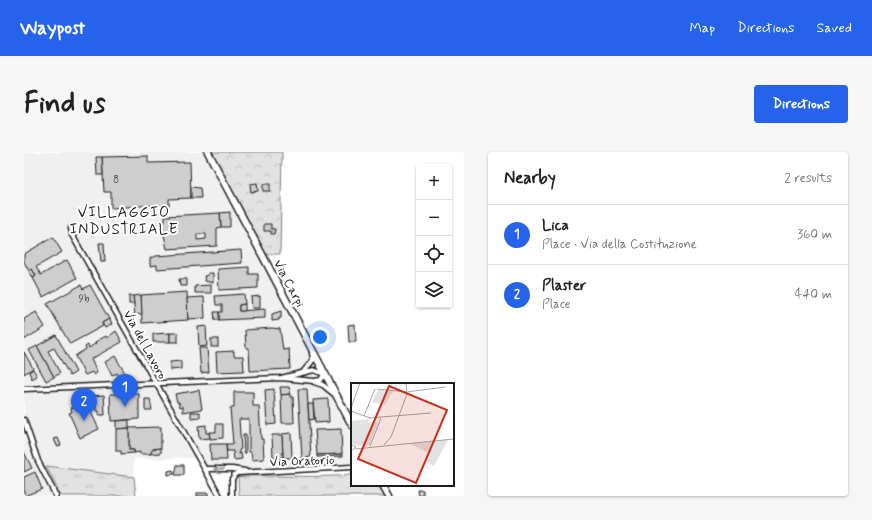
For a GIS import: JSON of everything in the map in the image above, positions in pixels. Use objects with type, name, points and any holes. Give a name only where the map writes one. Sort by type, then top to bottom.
[{"type":"main road","name":"Via Carpi","points":[[208,152],[351,423]]},
{"type":"main road","points":[[384,486],[389,496]]},
{"type":"street","name":"Via del Lavoro","points":[[72,228],[72,235],[205,470]]},
{"type":"street","points":[[304,372],[313,360],[309,345]]},
{"type":"street","points":[[24,389],[156,382],[281,378],[314,381],[321,380],[324,374],[317,370],[281,378]]},
{"type":"street","points":[[314,381],[323,385],[336,397]]},
{"type":"street","points":[[24,420],[38,461],[56,496]]},
{"type":"street","name":"Via Oratorio","points":[[232,480],[234,475],[237,473],[351,468]]},
{"type":"street","points":[[232,469],[232,496]]},
{"type":"street","name":"Via Oratorio","points":[[205,470],[232,469],[253,472]]},
{"type":"street","points":[[205,470],[220,496]]},
{"type":"shaded area","points":[[24,152],[210,152],[351,416],[351,470],[206,472],[198,458],[134,459],[134,477],[46,466],[61,496],[24,496]]},
{"type":"green space","points":[[210,152],[282,152],[280,254],[264,254]]},
{"type":"green space","points":[[46,466],[134,477],[136,496],[61,496]]},
{"type":"green space","points":[[351,475],[351,486],[380,486],[386,496],[239,496],[238,476]]},
{"type":"building","points":[[148,156],[148,163],[190,162],[191,198],[169,199],[169,206],[157,207],[156,205],[111,208],[111,192],[104,192],[102,157]]},
{"type":"building","points":[[96,157],[102,157],[103,175],[97,175]]},
{"type":"building","points":[[257,183],[258,191],[251,192],[250,184]]},
{"type":"building","points":[[263,184],[270,184],[270,191],[263,191]]},
{"type":"building","points":[[191,187],[200,188],[201,198],[191,198]]},
{"type":"building","points":[[230,212],[230,227],[221,227],[220,213]]},
{"type":"building","points":[[220,213],[221,227],[217,228],[217,246],[167,249],[164,235],[162,235],[161,222],[165,222],[165,216]],"holes":[[[197,234],[206,234],[206,239],[197,240]]]},
{"type":"building","points":[[264,224],[271,224],[271,229],[275,229],[274,234],[271,234],[271,231],[264,231]]},
{"type":"building","points":[[53,237],[62,252],[36,267],[41,275],[67,260],[77,278],[43,297],[33,278],[36,276],[32,269],[29,271],[24,262],[24,254]]},
{"type":"building","points":[[99,243],[104,243],[105,262],[101,262]]},
{"type":"building","points":[[241,250],[242,263],[157,269],[157,265],[150,266],[150,258],[156,256]]},
{"type":"building","points":[[249,267],[249,274],[258,274],[258,288],[219,290],[218,269]]},
{"type":"building","points":[[32,269],[36,276],[33,278],[29,271]]},
{"type":"building","points":[[208,273],[213,273],[213,283],[205,281],[204,276],[208,275]]},
{"type":"building","points":[[179,279],[187,279],[187,286],[180,286]]},
{"type":"building","points":[[81,285],[83,289],[90,285],[109,319],[102,323],[103,326],[70,344],[47,304]]},
{"type":"building","points":[[211,285],[211,293],[195,293],[195,286]]},
{"type":"building","points":[[187,292],[188,320],[142,323],[141,295]]},
{"type":"building","points":[[244,294],[245,304],[239,305],[239,311],[265,309],[265,318],[219,320],[219,312],[222,312],[222,305],[216,305],[215,296]]},
{"type":"building","points":[[141,295],[142,314],[135,315],[133,296]]},
{"type":"building","points":[[129,296],[133,296],[134,304],[129,304]]},
{"type":"building","points":[[260,296],[260,308],[252,308],[251,297]]},
{"type":"building","points":[[204,297],[205,318],[188,319],[187,298]]},
{"type":"building","points":[[245,304],[245,311],[239,311],[239,305]]},
{"type":"building","points":[[281,311],[281,318],[279,318],[279,320],[272,321],[272,314]]},
{"type":"building","points":[[36,312],[45,327],[24,340],[24,319]]},
{"type":"building","points":[[214,312],[219,312],[219,320],[215,320]]},
{"type":"building","points":[[109,319],[112,324],[105,328],[102,323]]},
{"type":"building","points":[[355,324],[356,342],[349,342],[348,325]]},
{"type":"building","points":[[206,326],[207,346],[199,347],[198,327]]},
{"type":"building","points":[[272,328],[280,329],[283,350],[289,349],[290,369],[250,371],[249,348],[246,348],[245,330]]},
{"type":"building","points":[[116,331],[122,342],[91,359],[97,373],[94,375],[92,372],[85,375],[75,356],[86,349],[85,347],[88,345],[89,348],[96,343],[95,342],[106,336],[107,338]]},
{"type":"building","points":[[170,333],[170,342],[153,342],[153,334]]},
{"type":"building","points":[[170,333],[178,333],[178,342],[170,342]]},
{"type":"building","points":[[56,335],[76,372],[70,376],[54,348],[48,351],[60,373],[54,377],[37,346]]},
{"type":"building","points":[[211,339],[218,339],[218,347],[211,347]]},
{"type":"building","points":[[37,346],[54,377],[46,381],[29,350]]},
{"type":"building","points":[[199,348],[207,348],[209,372],[201,373]]},
{"type":"building","points":[[234,351],[234,356],[243,356],[244,371],[217,372],[216,352]]},
{"type":"building","points":[[24,352],[33,368],[24,374]]},
{"type":"building","points":[[115,356],[125,373],[119,377],[117,373],[112,376],[105,362]]},
{"type":"building","points":[[181,361],[181,369],[170,370],[170,362]]},
{"type":"building","points":[[33,369],[37,376],[32,379],[29,372]]},
{"type":"building","points":[[280,387],[289,387],[290,394],[281,395]]},
{"type":"building","points":[[274,389],[276,424],[267,425],[265,390]]},
{"type":"building","points":[[298,389],[307,389],[311,457],[302,458]]},
{"type":"building","points":[[199,390],[202,409],[183,412],[183,406],[180,407],[175,394]]},
{"type":"building","points":[[234,392],[253,392],[253,406],[259,406],[264,459],[252,460],[251,452],[249,452],[249,419],[239,419],[241,449],[239,450],[239,454],[241,453],[242,459],[234,460],[233,451],[227,451],[226,444],[233,444],[230,408],[234,408]]},
{"type":"building","points":[[110,394],[139,394],[139,419],[111,421]]},
{"type":"building","points":[[290,394],[290,397],[293,397],[294,423],[282,423],[281,395]]},
{"type":"building","points":[[104,395],[105,415],[99,415],[99,411],[96,411],[95,402],[92,402],[91,396]]},
{"type":"building","points":[[145,399],[150,399],[152,410],[145,410]]},
{"type":"building","points":[[328,399],[329,422],[315,423],[313,400]]},
{"type":"building","points":[[84,402],[85,405],[87,404],[99,429],[80,438],[69,413],[72,412],[71,408]]},
{"type":"building","points":[[308,404],[313,404],[314,419],[309,420]]},
{"type":"building","points":[[191,412],[200,412],[200,418],[191,419]]},
{"type":"building","points":[[129,420],[129,428],[116,429],[116,421]]},
{"type":"building","points":[[216,424],[223,424],[223,438],[210,439],[209,432],[216,432]]},
{"type":"building","points":[[206,425],[206,433],[209,433],[210,438],[199,439],[198,426]]},
{"type":"building","points":[[161,427],[161,448],[153,449],[150,454],[140,454],[140,452],[134,453],[134,450],[129,450],[129,428]]},
{"type":"building","points":[[129,428],[129,450],[134,450],[134,453],[121,454],[121,451],[116,451],[116,429]]},
{"type":"building","points":[[341,429],[342,454],[317,455],[315,430]]},
{"type":"building","points":[[291,433],[292,458],[283,458],[282,434]]},
{"type":"building","points":[[243,435],[246,435],[246,453],[244,453]]},
{"type":"building","points":[[272,435],[282,435],[283,457],[273,457]]},
{"type":"building","points":[[58,438],[61,445],[57,446],[54,439]]},
{"type":"building","points":[[210,444],[226,444],[227,460],[211,460]]},
{"type":"building","points":[[161,448],[161,453],[150,454],[153,449]]},
{"type":"building","points":[[24,452],[32,468],[24,472]]},
{"type":"building","points":[[343,454],[343,456],[317,457],[317,455]]},
{"type":"building","points":[[177,465],[184,465],[184,475],[175,475]]},
{"type":"building","points":[[173,470],[174,474],[168,475],[168,471]]},
{"type":"building","points":[[35,472],[42,489],[24,496],[24,477]]},
{"type":"building","points":[[418,490],[423,490],[423,496],[419,496]]},
{"type":"building","points":[[197,493],[208,493],[208,496],[197,496]]},
{"type":"place","name":"Lica","points":[[125,407]]},
{"type":"place","name":"Plaster","points":[[84,421]]},
{"type":"district","name":"VILLAGGIO INDUSTRIALE","points":[[124,220]]}]
